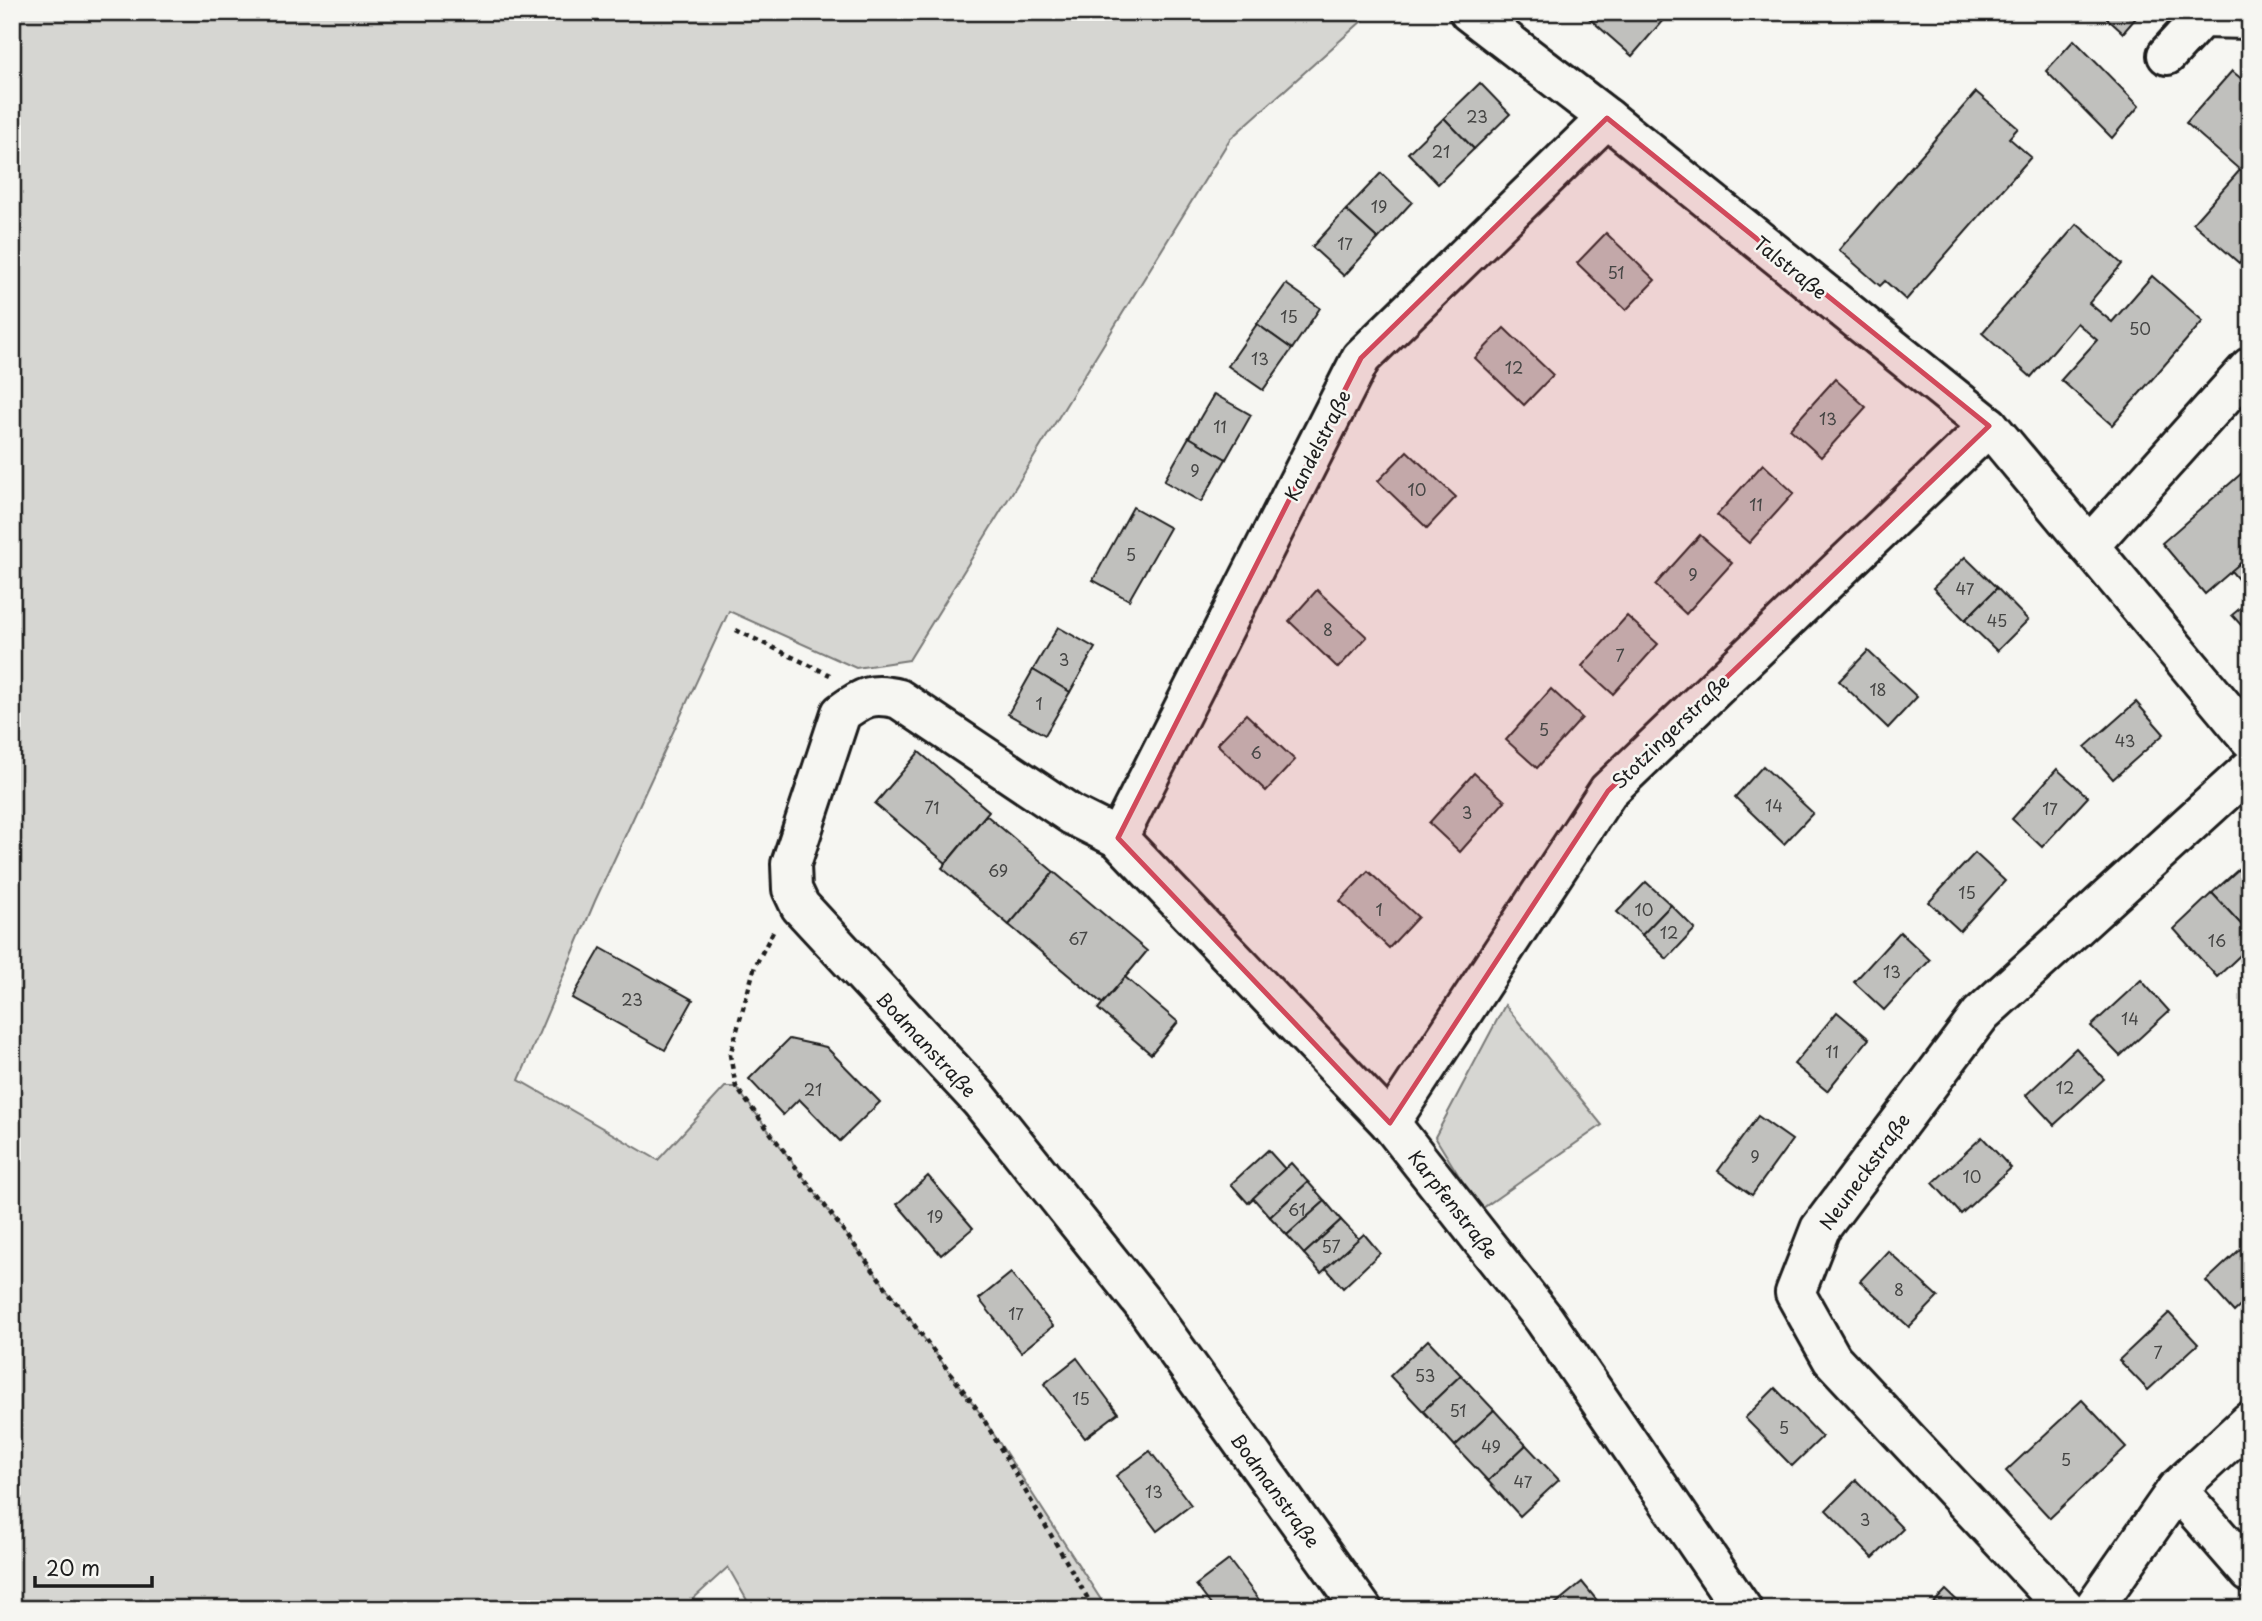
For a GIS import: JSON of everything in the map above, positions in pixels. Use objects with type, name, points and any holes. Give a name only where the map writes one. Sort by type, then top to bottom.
[{"type":"street","name":"Talstraße","points":[[1475,14],[1989,426],[2250,739]]},
{"type":"street","points":[[2167,55],[2201,18],[2250,19]]},
{"type":"street","name":"Kandelstraße","points":[[1118,838],[1361,358],[1607,118]]},
{"type":"street","points":[[2089,546],[2250,367]]},
{"type":"street","name":"Stotzingerstraße","points":[[1390,1123],[1608,791],[1989,426]]},
{"type":"street","points":[[857,701],[878,694],[899,699],[1072,815],[1118,838]]},
{"type":"street","name":"Bodmanstraße","points":[[857,701],[841,713],[791,863],[792,889],[800,906],[980,1100],[1144,1305],[1362,1609]]},
{"type":"street","name":"Neuneckstraße","points":[[2066,1609],[1832,1359],[1795,1293],[1820,1228],[1981,1014],[2250,768]]},
{"type":"street","name":"Karpfenstraße","points":[[1118,838],[1390,1123],[1544,1319],[1742,1609]]},
{"type":"street","points":[[2093,1609],[2177,1489],[2250,1421]]},
{"type":"street","points":[[2177,1489],[2250,1573]]},
{"type":"path","points":[[736,630],[838,678],[857,701]]},
{"type":"path","points":[[800,906],[777,926],[755,966],[730,1055],[736,1087],[980,1413],[1094,1609]]},
{"type":"highlighted area","points":[[1607,118],[1989,426],[1608,791],[1390,1123],[1118,838],[1361,358]]},
{"type":"shaded area","points":[[12,12],[1372,12],[1230,139],[909,660],[856,668],[729,611],[595,901],[519,1080],[658,1160],[725,1087],[736,1087],[980,1413],[1107,1609],[752,1609],[728,1567],[682,1609],[12,1609]]},
{"type":"shaded area","points":[[1505,1005],[1602,1125],[1480,1210],[1435,1137]]},
{"type":"building","points":[[1582,12],[1670,12],[1632,56]]},
{"type":"building","points":[[2100,12],[2141,12],[2123,33]]},
{"type":"building","points":[[2074,40],[2139,106],[2112,138],[2046,71]]},
{"type":"building","points":[[2232,71],[2250,86],[2250,250],[2239,263],[2193,223],[2240,170],[2186,123]]},
{"type":"building","points":[[1480,83],[1510,114],[1474,149],[1444,118]]},
{"type":"building","points":[[1976,92],[2018,128],[2009,138],[2031,157],[1906,300],[1885,281],[1880,286],[1839,250]]},
{"type":"building","points":[[1444,118],[1474,149],[1438,184],[1408,153]]},
{"type":"building","points":[[1381,173],[1412,202],[1378,239],[1346,210]]},
{"type":"building","points":[[1346,210],[1378,239],[1344,276],[1312,247]]},
{"type":"building","points":[[2077,224],[2122,264],[2089,303],[2112,322],[2152,276],[2203,321],[2112,425],[2061,380],[2097,340],[2077,323],[2031,377],[1982,333]]},
{"type":"building","points":[[1606,233],[1655,280],[1626,310],[1577,263]]},
{"type":"building","points":[[1286,284],[1320,308],[1292,349],[1257,324]]},
{"type":"building","points":[[1257,324],[1292,349],[1263,390],[1228,366]]},
{"type":"building","points":[[1504,328],[1553,375],[1524,405],[1475,358]]},
{"type":"building","points":[[1835,379],[1866,407],[1821,457],[1790,429]]},
{"type":"building","points":[[1214,394],[1251,415],[1226,459],[1189,437]]},
{"type":"building","points":[[1189,437],[1226,459],[1201,502],[1164,481]]},
{"type":"building","points":[[1407,451],[1456,497],[1427,528],[1378,481]]},
{"type":"building","points":[[1763,464],[1794,493],[1749,543],[1717,515]]},
{"type":"building","points":[[2250,466],[2250,555],[2205,594],[2162,543]]},
{"type":"building","points":[[1133,507],[1170,528],[1129,600],[1093,580]]},
{"type":"building","points":[[1700,535],[1732,563],[1686,614],[1655,585]]},
{"type":"building","points":[[2250,555],[2250,593],[2231,571]]},
{"type":"building","points":[[1965,557],[1997,588],[1965,620],[1933,588]]},
{"type":"building","points":[[1997,588],[2028,620],[1997,651],[1965,620]]},
{"type":"building","points":[[1317,590],[1367,637],[1338,668],[1289,621]]},
{"type":"building","points":[[2250,600],[2250,635],[2232,615]]},
{"type":"building","points":[[1627,616],[1658,644],[1613,694],[1582,666]]},
{"type":"building","points":[[1058,627],[1095,648],[1070,692],[1033,670]]},
{"type":"building","points":[[1868,651],[1917,697],[1888,728],[1839,681]]},
{"type":"building","points":[[1033,670],[1070,692],[1045,735],[1008,714]]},
{"type":"building","points":[[1551,689],[1582,718],[1537,768],[1506,740]]},
{"type":"building","points":[[2136,702],[2164,734],[2113,779],[2085,747]]},
{"type":"building","points":[[1246,714],[1295,760],[1266,791],[1217,744]]},
{"type":"building","points":[[919,752],[989,811],[946,863],[875,804]]},
{"type":"building","points":[[1763,766],[1813,813],[1784,844],[1735,797]]},
{"type":"building","points":[[2057,769],[2088,797],[2042,847],[2012,819]]},
{"type":"building","points":[[1474,773],[1505,801],[1460,852],[1429,823]]},
{"type":"building","points":[[986,815],[1054,872],[1009,925],[942,868]]},
{"type":"building","points":[[1975,853],[2005,881],[1960,931],[1929,902]]},
{"type":"building","points":[[2250,859],[2250,934],[2212,893]]},
{"type":"building","points":[[1368,871],[1418,917],[1389,948],[1340,901]]},
{"type":"building","points":[[1054,872],[1147,951],[1103,1004],[1009,925]]},
{"type":"building","points":[[1646,882],[1671,905],[1642,935],[1617,912]]},
{"type":"building","points":[[2212,893],[2250,934],[2250,946],[2217,977],[2174,929]]},
{"type":"building","points":[[1671,905],[1695,929],[1667,959],[1642,935]]},
{"type":"building","points":[[1900,932],[1930,960],[1884,1010],[1854,982]]},
{"type":"building","points":[[601,948],[693,1000],[665,1050],[572,998]]},
{"type":"building","points":[[1125,977],[1178,1022],[1151,1054],[1098,1009]]},
{"type":"building","points":[[2141,980],[2169,1011],[2120,1056],[2091,1026]]},
{"type":"building","points":[[1837,1012],[1869,1039],[1827,1091],[1794,1064]]},
{"type":"building","points":[[789,1039],[826,1047],[880,1102],[840,1141],[799,1099],[783,1115],[749,1079]]},
{"type":"building","points":[[2076,1048],[2104,1079],[2054,1125],[2026,1095]]},
{"type":"building","points":[[1758,1116],[1792,1140],[1752,1195],[1718,1171]]},
{"type":"building","points":[[1982,1137],[2011,1168],[1961,1214],[1933,1183]]},
{"type":"building","points":[[1268,1150],[1285,1169],[1248,1203],[1231,1184]]},
{"type":"building","points":[[1291,1163],[1308,1182],[1270,1217],[1253,1198]]},
{"type":"building","points":[[928,1176],[973,1228],[941,1255],[897,1204]]},
{"type":"building","points":[[1308,1182],[1325,1201],[1287,1235],[1270,1217]]},
{"type":"building","points":[[1325,1201],[1341,1220],[1304,1254],[1287,1235]]},
{"type":"building","points":[[1341,1220],[1359,1239],[1321,1273],[1304,1254]]},
{"type":"building","points":[[1364,1234],[1380,1253],[1343,1288],[1326,1268]]},
{"type":"building","points":[[2250,1240],[2250,1297],[2234,1312],[2206,1281]]},
{"type":"building","points":[[1888,1251],[1938,1297],[1909,1327],[1860,1281]]},
{"type":"building","points":[[1011,1273],[1053,1326],[1021,1352],[979,1299]]},
{"type":"building","points":[[2169,1313],[2198,1344],[2148,1390],[2119,1360]]},
{"type":"building","points":[[1428,1340],[1461,1375],[1423,1411],[1390,1376]]},
{"type":"building","points":[[1077,1358],[1118,1413],[1085,1438],[1044,1384]]},
{"type":"building","points":[[1461,1375],[1494,1410],[1455,1446],[1423,1411]]},
{"type":"building","points":[[1775,1388],[1822,1437],[1792,1466],[1745,1418]]},
{"type":"building","points":[[2082,1400],[2126,1447],[2050,1518],[2006,1471]]},
{"type":"building","points":[[1494,1410],[1526,1445],[1488,1481],[1455,1446]]},
{"type":"building","points":[[1526,1445],[1559,1480],[1520,1516],[1488,1481]]},
{"type":"building","points":[[1150,1451],[1191,1505],[1157,1531],[1116,1476]]},
{"type":"building","points":[[1856,1480],[1903,1529],[1873,1558],[1826,1510]]},
{"type":"building","points":[[1229,1560],[1266,1609],[1214,1609],[1196,1585]]},
{"type":"building","points":[[1582,1582],[1604,1609],[1549,1609]]},
{"type":"building","points":[[1946,1590],[1966,1609],[1928,1609]]}]
